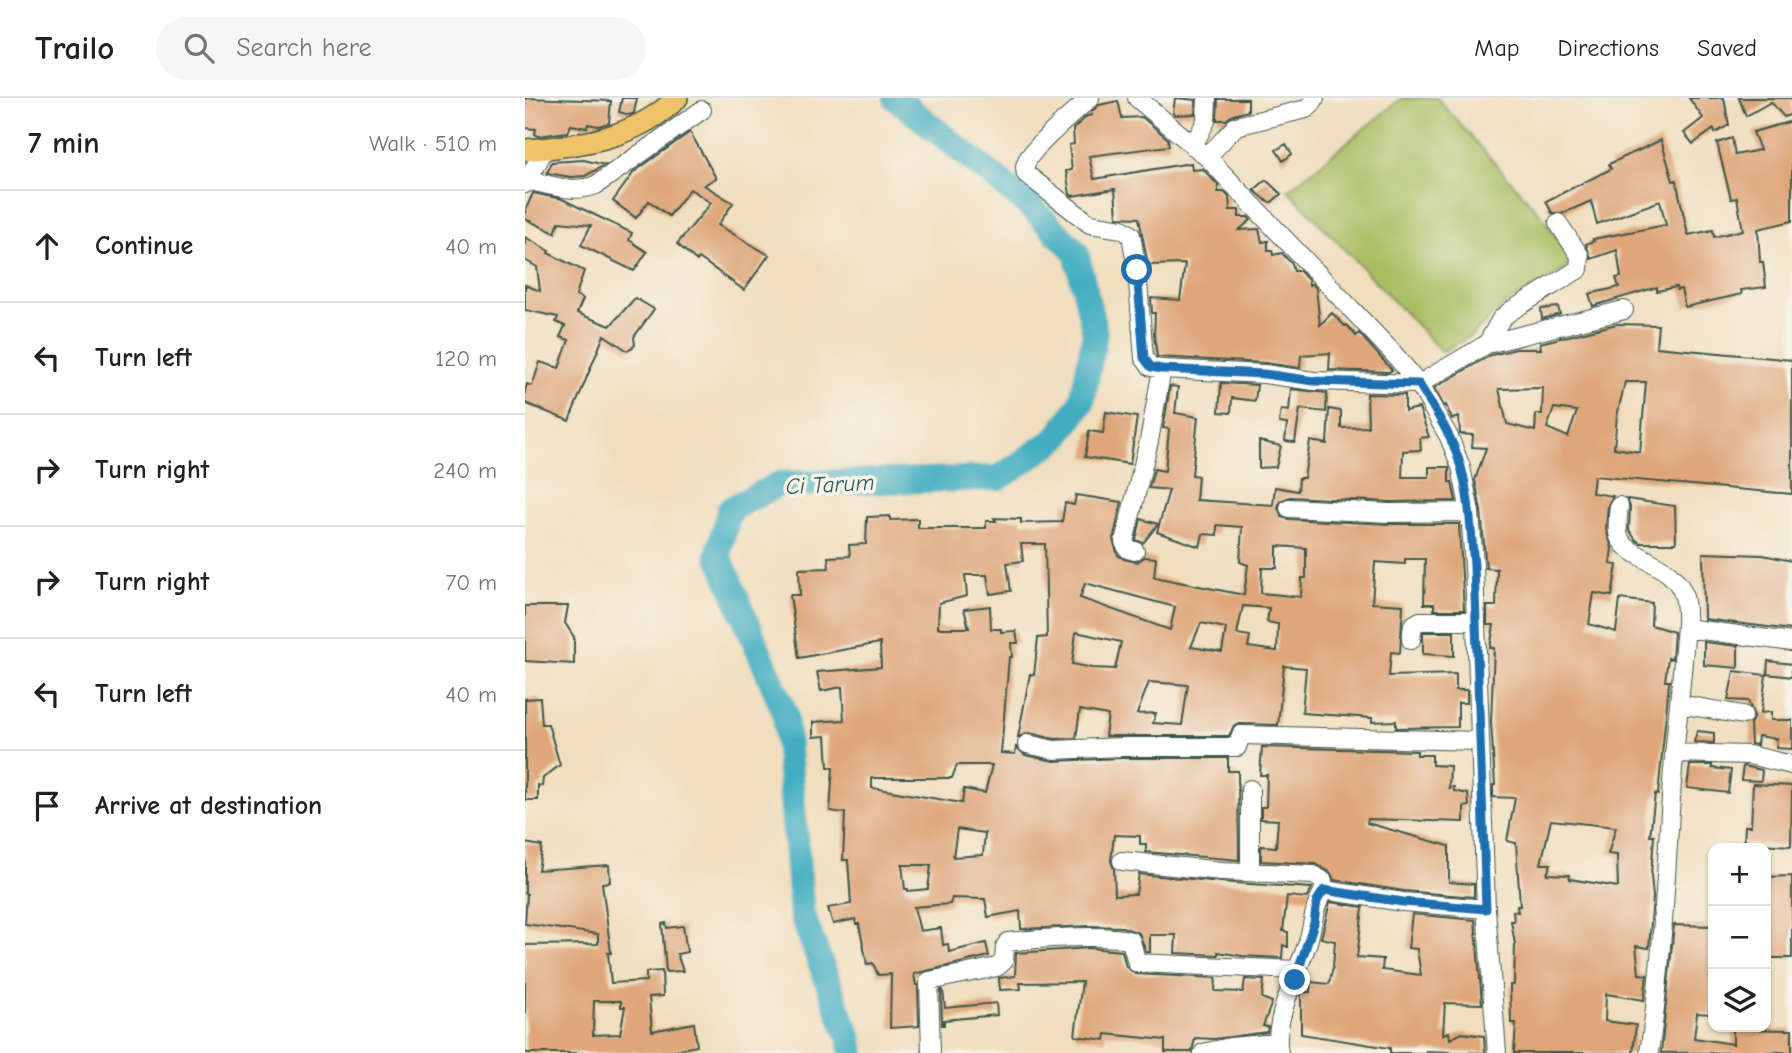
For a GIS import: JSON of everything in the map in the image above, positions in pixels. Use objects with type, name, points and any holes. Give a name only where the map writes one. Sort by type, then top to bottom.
[{"type":"main road","points":[[535,149],[589,143],[616,134],[657,114],[677,98]]},
{"type":"street","points":[[1090,98],[1026,161],[1025,170],[1026,174],[1090,224],[1122,229],[1131,235],[1137,270],[1144,358],[1151,367],[1264,374],[1314,381],[1419,384],[1487,344],[1624,310]]},
{"type":"street","points":[[1137,98],[1200,151],[1352,307],[1419,384],[1455,450],[1461,467],[1469,512],[1476,621],[1486,909],[1497,1053]]},
{"type":"street","points":[[1200,151],[1207,98]]},
{"type":"street","points":[[1200,151],[1236,126],[1305,109],[1311,106],[1315,98]]},
{"type":"street","points":[[535,149],[526,182],[583,190],[596,185],[702,110]]},
{"type":"street","points":[[1487,344],[1501,319],[1509,312],[1580,269],[1580,256],[1558,223]]},
{"type":"street","points":[[1135,551],[1128,549],[1124,542],[1149,441],[1162,369]]},
{"type":"street","points":[[1619,506],[1618,535],[1625,545],[1667,571],[1679,582],[1685,598],[1686,628],[1674,752],[1663,931],[1656,1012],[1649,1053]]},
{"type":"street","points":[[1289,508],[1389,513],[1469,512]]},
{"type":"street","points":[[1411,640],[1413,625],[1420,621],[1476,621]]},
{"type":"street","points":[[1686,628],[1792,642]]},
{"type":"street","points":[[1679,704],[1743,715]]},
{"type":"street","points":[[1027,744],[1054,750],[1237,747],[1241,735],[1479,741]]},
{"type":"street","points":[[1674,752],[1749,755],[1792,765]]},
{"type":"street","points":[[1250,789],[1250,872]]},
{"type":"street","points":[[1122,861],[1176,868],[1314,875],[1323,881],[1324,890],[1317,901],[1314,923],[1285,1007],[1278,1048],[1242,1046],[1203,1053]]},
{"type":"street","points":[[1324,890],[1403,902],[1486,909]]},
{"type":"street","points":[[931,1053],[929,981],[997,967],[1004,961],[1006,944],[1011,942],[1124,939],[1131,941],[1137,963],[1298,970]]},
{"type":"green space","points":[[1402,98],[1437,98],[1540,214],[1575,264],[1505,304],[1472,335],[1442,352],[1288,190]]},
{"type":"building","points":[[525,98],[611,101],[609,123],[598,126],[588,124],[587,128],[571,125],[568,132],[538,136],[535,134],[536,129],[525,128]]},
{"type":"building","points":[[622,98],[637,98],[634,113],[630,115],[619,112]]},
{"type":"building","points":[[1175,98],[1196,100],[1195,114],[1175,115]]},
{"type":"building","points":[[1689,98],[1724,98],[1729,125],[1715,133],[1714,129],[1693,144],[1684,133],[1703,118]]},
{"type":"building","points":[[1739,98],[1792,98],[1792,114],[1784,117],[1771,102],[1746,116]]},
{"type":"building","points":[[1218,99],[1248,99],[1248,111],[1226,120],[1217,120]]},
{"type":"building","points":[[1118,101],[1122,118],[1142,117],[1168,139],[1169,146],[1089,156],[1094,179],[1191,163],[1192,170],[1203,169],[1218,185],[1218,192],[1224,192],[1229,197],[1230,210],[1239,210],[1239,217],[1248,217],[1251,220],[1239,230],[1259,229],[1262,242],[1268,241],[1268,250],[1272,250],[1273,255],[1282,253],[1292,264],[1294,271],[1300,271],[1309,285],[1312,284],[1316,288],[1320,325],[1332,313],[1356,336],[1359,333],[1392,370],[1329,370],[1330,353],[1301,355],[1300,368],[1265,363],[1157,357],[1155,313],[1152,313],[1151,298],[1180,300],[1185,264],[1148,265],[1139,218],[1117,217],[1115,189],[1072,196],[1066,171],[1072,170],[1069,145],[1074,144],[1073,129],[1087,116],[1092,115],[1091,112],[1099,105]]},
{"type":"building","points":[[1792,121],[1792,221],[1758,229],[1760,262],[1763,262],[1766,287],[1741,290],[1742,294],[1685,307],[1681,289],[1677,290],[1676,287],[1657,291],[1657,287],[1593,306],[1589,294],[1619,287],[1616,278],[1621,277],[1617,250],[1591,259],[1586,244],[1594,241],[1593,239],[1666,225],[1660,201],[1597,224],[1591,201],[1564,213],[1552,213],[1546,201],[1611,169],[1609,164],[1661,140],[1673,181],[1676,180],[1688,235],[1713,230],[1714,237],[1743,230],[1737,198],[1731,199],[1717,143],[1732,138],[1735,155],[1760,150],[1753,132]]},
{"type":"building","points":[[690,132],[716,178],[704,185],[733,203],[718,225],[769,255],[744,290],[699,258],[697,261],[677,244],[711,203],[690,189],[669,216],[649,201],[636,218],[613,201],[634,172]]},
{"type":"building","points":[[1286,144],[1292,154],[1283,161],[1276,150]]},
{"type":"building","points":[[584,160],[605,165],[585,176],[547,173],[552,162]]},
{"type":"building","points":[[1266,180],[1281,194],[1272,202],[1268,202],[1254,190]]},
{"type":"building","points":[[533,193],[562,199],[632,233],[629,240],[647,252],[634,271],[581,245],[591,225],[559,222],[555,233],[525,219],[525,211]]},
{"type":"building","points":[[525,237],[549,251],[548,253],[584,271],[576,295],[583,299],[577,313],[610,326],[635,298],[654,309],[634,337],[635,345],[628,351],[604,335],[569,421],[525,403],[527,384],[532,386],[540,362],[559,368],[569,340],[560,337],[565,326],[556,322],[558,317],[525,310],[525,285],[540,291],[537,267],[525,260]]},
{"type":"building","points":[[1558,307],[1560,314],[1542,319],[1541,309]]},
{"type":"building","points":[[1617,324],[1658,325],[1656,347],[1792,360],[1792,494],[1594,476],[1592,493],[1613,496],[1608,505],[1606,530],[1612,548],[1610,564],[1617,565],[1612,596],[1594,593],[1589,624],[1616,632],[1620,599],[1652,603],[1651,625],[1674,632],[1672,659],[1668,658],[1665,681],[1670,681],[1658,795],[1655,794],[1650,836],[1654,836],[1649,948],[1636,946],[1639,974],[1647,975],[1644,1000],[1606,994],[1605,1021],[1636,1025],[1633,1053],[1514,1053],[1516,1023],[1511,1023],[1510,985],[1514,985],[1515,944],[1511,921],[1514,921],[1513,911],[1518,912],[1517,906],[1520,906],[1516,843],[1507,841],[1515,798],[1493,797],[1495,785],[1491,721],[1494,648],[1490,648],[1494,625],[1487,625],[1487,606],[1496,606],[1497,569],[1486,568],[1481,511],[1475,480],[1486,448],[1472,447],[1473,435],[1460,434],[1459,417],[1452,419],[1434,388],[1491,355],[1516,349],[1541,349],[1540,343]],"holes":[[[1625,382],[1646,382],[1640,452],[1614,448],[1617,416]],[[1543,388],[1542,414],[1536,414],[1535,431],[1507,424],[1499,389]],[[1554,408],[1577,411],[1568,437],[1547,428]],[[1551,820],[1616,827],[1608,854],[1617,855],[1618,887],[1570,879],[1569,875],[1547,874],[1551,864],[1541,864]]]},
{"type":"building","points":[[1221,383],[1257,385],[1255,401],[1232,398],[1231,413],[1219,412]]},
{"type":"building","points":[[1170,386],[1178,387],[1175,413],[1198,417],[1192,475],[1198,476],[1196,500],[1273,505],[1275,487],[1298,491],[1299,478],[1304,478],[1310,441],[1327,444],[1329,409],[1341,411],[1341,428],[1368,427],[1367,394],[1405,395],[1405,411],[1419,408],[1429,437],[1420,438],[1421,450],[1403,451],[1402,477],[1429,477],[1429,467],[1449,467],[1449,482],[1452,482],[1456,501],[1389,502],[1290,497],[1280,501],[1278,508],[1282,517],[1288,519],[1459,524],[1464,610],[1434,610],[1434,604],[1424,604],[1425,559],[1405,559],[1405,564],[1375,562],[1372,603],[1403,605],[1400,653],[1391,652],[1389,676],[1456,674],[1456,690],[1467,690],[1467,703],[1458,703],[1458,727],[1396,728],[1396,721],[1372,722],[1372,718],[1302,713],[1306,668],[1284,666],[1278,725],[1240,724],[1234,726],[1229,736],[1105,736],[1108,715],[1080,710],[1076,738],[1055,739],[1029,733],[1018,737],[1030,674],[1034,675],[1038,638],[1047,637],[1045,544],[1021,544],[1023,561],[1007,563],[1011,591],[990,594],[987,575],[965,575],[967,596],[939,603],[938,628],[969,628],[964,609],[990,606],[991,629],[1001,629],[1001,632],[1016,631],[1018,643],[1011,643],[1012,657],[1009,657],[1001,753],[1015,754],[1016,747],[1025,755],[1054,761],[1228,758],[1228,771],[1238,771],[1239,860],[1146,852],[1146,844],[1140,844],[1140,836],[1114,835],[1111,861],[1115,895],[1136,894],[1139,874],[1312,888],[1307,898],[1287,896],[1283,931],[1288,932],[1288,947],[1283,945],[1282,958],[1218,952],[1218,955],[1175,953],[1176,935],[1150,935],[1150,952],[1146,952],[1139,933],[1122,927],[1021,929],[1020,911],[988,917],[985,899],[952,898],[950,904],[914,907],[920,931],[941,928],[943,945],[948,944],[949,952],[986,943],[989,956],[914,974],[918,985],[919,1026],[890,1028],[891,974],[878,975],[873,963],[867,964],[859,924],[856,924],[855,919],[833,924],[828,908],[851,904],[848,860],[843,860],[845,813],[830,811],[833,767],[828,767],[826,736],[813,737],[813,722],[844,720],[842,687],[821,691],[817,672],[881,667],[880,643],[799,658],[790,595],[800,595],[799,569],[829,568],[828,557],[850,556],[849,545],[866,544],[867,517],[918,519],[918,528],[986,528],[986,521],[996,521],[994,518],[1021,519],[1021,523],[1062,522],[1065,503],[1074,505],[1076,495],[1122,502],[1113,540],[1118,555],[1137,562],[1145,557],[1156,558],[1154,577],[1244,595],[1248,565],[1240,562],[1242,527],[1217,525],[1217,535],[1203,534],[1200,547],[1157,532],[1169,490],[1149,488],[1154,469],[1165,471],[1169,429],[1163,428]],"holes":[[[1277,546],[1306,548],[1306,578],[1302,578],[1301,597],[1261,593],[1262,568],[1277,568]],[[1085,583],[1175,607],[1170,630],[1080,598]],[[1243,606],[1269,608],[1267,622],[1278,624],[1277,651],[1248,647],[1250,636],[1237,634]],[[1201,623],[1226,628],[1222,652],[1191,647]],[[1076,632],[1121,642],[1115,669],[1072,664]],[[1149,682],[1188,685],[1182,725],[1153,723],[1156,713],[1137,714]],[[957,765],[992,765],[985,793],[964,789],[962,803],[872,788],[872,778],[952,778]],[[957,829],[985,833],[983,855],[953,857]],[[902,865],[931,865],[928,889],[905,889]]]},
{"type":"building","points":[[1291,389],[1327,393],[1326,412],[1300,409],[1295,442],[1285,441],[1287,424],[1279,423],[1281,410],[1289,411]]},
{"type":"building","points":[[1106,412],[1137,417],[1130,464],[1085,457],[1089,431],[1103,433]]},
{"type":"building","points":[[1259,441],[1281,446],[1276,467],[1259,468]]},
{"type":"building","points":[[1627,499],[1675,506],[1676,543],[1641,543],[1636,540],[1629,530],[1630,507]]},
{"type":"building","points":[[1141,519],[1158,524],[1143,543],[1136,540]]},
{"type":"building","points":[[1703,553],[1763,555],[1792,561],[1792,630],[1704,619]]},
{"type":"building","points":[[525,606],[568,606],[565,623],[574,637],[574,664],[525,661]]},
{"type":"building","points":[[1423,632],[1454,632],[1454,656],[1423,654]]},
{"type":"building","points":[[1704,642],[1738,646],[1738,668],[1704,665]]},
{"type":"building","points":[[1768,661],[1792,664],[1792,677],[1767,674]]},
{"type":"building","points":[[1734,671],[1766,675],[1761,713],[1771,712],[1771,720],[1792,720],[1792,749],[1776,748],[1777,739],[1758,736],[1757,745],[1751,744],[1750,724],[1754,716],[1748,701],[1728,700]]},
{"type":"building","points":[[540,698],[542,724],[548,724],[560,765],[543,778],[542,786],[538,785],[538,800],[525,800],[525,699]]},
{"type":"building","points":[[1697,731],[1714,733],[1714,743],[1694,742]]},
{"type":"building","points":[[1262,747],[1417,751],[1417,755],[1432,755],[1432,765],[1450,766],[1449,788],[1454,787],[1454,791],[1468,794],[1469,806],[1464,807],[1464,822],[1368,819],[1367,823],[1449,846],[1449,882],[1474,884],[1474,897],[1404,891],[1334,880],[1330,872],[1315,864],[1261,861],[1261,846],[1276,847],[1278,820],[1261,819],[1261,807],[1266,807],[1267,775],[1260,775]]},
{"type":"building","points":[[1690,765],[1712,765],[1712,768],[1731,770],[1728,793],[1687,788]]},
{"type":"building","points":[[1743,766],[1762,770],[1761,781],[1741,780]]},
{"type":"building","points":[[1753,784],[1792,786],[1791,846],[1744,843],[1745,826],[1751,826]]},
{"type":"building","points":[[525,843],[542,846],[538,870],[609,865],[610,882],[602,883],[611,953],[608,953],[611,983],[646,981],[646,972],[662,971],[663,996],[649,997],[652,1031],[694,1023],[697,1046],[672,1053],[525,1053],[525,945],[598,944],[598,934],[525,924]],"holes":[[[594,1001],[621,1001],[621,1007],[625,1007],[620,1034],[593,1035]]]},
{"type":"building","points":[[1792,876],[1792,958],[1771,958],[1771,877]]},
{"type":"building","points":[[1330,902],[1363,907],[1357,957],[1383,959],[1382,970],[1421,975],[1417,949],[1408,948],[1412,914],[1475,920],[1482,1004],[1445,1003],[1443,1034],[1449,1032],[1450,1039],[1462,1033],[1484,1036],[1485,1053],[1390,1053],[1390,1048],[1301,1034],[1301,992],[1310,992],[1311,982],[1329,984],[1333,967],[1335,941],[1321,938]]},
{"type":"building","points":[[666,923],[667,928],[683,926],[687,952],[677,954],[683,971],[666,972],[662,924]]},
{"type":"building","points":[[1674,925],[1708,926],[1708,1014],[1697,1013],[1694,1038],[1733,1044],[1733,1032],[1792,1030],[1792,1052],[1661,1053]]},
{"type":"building","points":[[1089,948],[1122,951],[1126,967],[1136,974],[1216,978],[1215,991],[1243,992],[1245,979],[1264,980],[1262,998],[1272,1002],[1263,1026],[1268,1027],[1267,1032],[1214,1039],[1195,1038],[1192,1052],[1165,1052],[1165,1040],[1106,1034],[1105,1040],[1075,1036],[1082,982],[1020,983],[1021,989],[1000,990],[999,978],[1015,976],[1016,953]]},
{"type":"building","points":[[941,990],[945,1008],[996,1003],[997,1015],[944,1020],[942,1025]]},
{"type":"waterway","name":"Ci Tarum","points":[[852,1053],[849,1037],[802,915],[785,713],[718,554],[730,509],[779,484],[999,478],[1056,439],[1082,402],[1095,333],[1076,252],[1030,206],[896,98]]},
{"type":"route","points":[[1137,270],[1144,358],[1151,367],[1264,374],[1284,379],[1314,381],[1419,384],[1449,437],[1461,467],[1474,565],[1486,909],[1403,902],[1324,890],[1317,901],[1314,923],[1295,980]]}]
